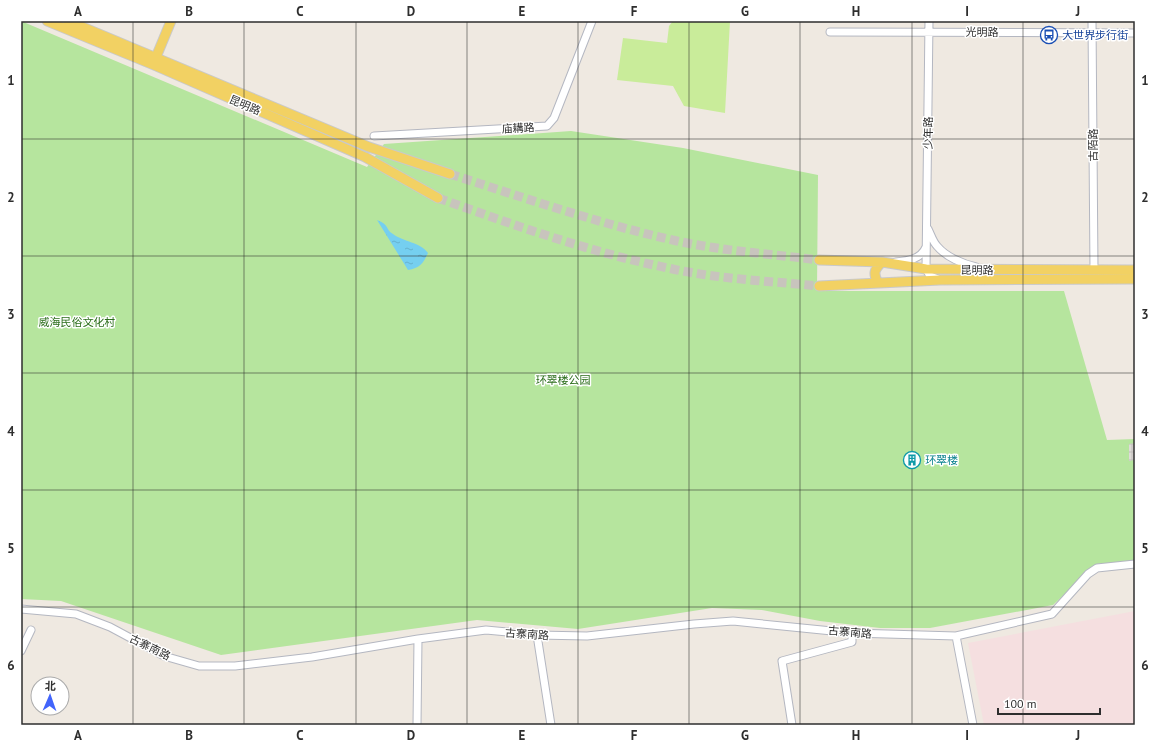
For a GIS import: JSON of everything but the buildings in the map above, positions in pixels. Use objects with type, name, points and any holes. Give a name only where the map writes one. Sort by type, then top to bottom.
[{"type":"main road","name":"昆明路","points":[[47,21],[155,61],[369,147],[450,174]]},
{"type":"main road","name":"昆明路","points":[[68,21],[365,157],[438,198]]},
{"type":"main road","points":[[155,61],[171,21]]},
{"type":"main road","name":"昆明路","points":[[819,260],[882,262],[926,269],[1135,270]]},
{"type":"main road","points":[[878,283],[875,273],[876,267],[882,262]]},
{"type":"main road","name":"昆明路","points":[[819,286],[940,280],[1135,279]]},
{"type":"street","name":"庙耩路","points":[[374,136],[546,126],[554,118],[592,21]]},
{"type":"street","name":"少年路","points":[[926,269],[929,21]]},
{"type":"street","name":"古陌路","points":[[1092,21],[1094,270]]},
{"type":"street","name":"光明路","points":[[830,32],[928,31],[1092,34],[1135,33]]},
{"type":"street","points":[[927,225],[937,246],[950,256],[965,264],[984,270]]},
{"type":"street","points":[[882,262],[915,259],[923,253],[927,245]]},
{"type":"street","points":[[926,269],[930,276],[940,280]]},
{"type":"street","name":"古寨南路","points":[[21,608],[76,614],[110,627],[164,656],[199,666],[235,666],[312,657],[418,639],[486,630],[537,635],[587,636],[686,624],[733,621],[852,634],[956,636],[1052,614],[1088,574],[1097,568],[1135,564]]},
{"type":"street","points":[[21,651],[31,630]]},
{"type":"street","points":[[792,725],[782,661],[852,642],[852,634]]},
{"type":"street","points":[[537,635],[551,725]]},
{"type":"street","points":[[956,636],[973,725]]},
{"type":"street","points":[[417,725],[418,639]]},
{"type":"shaded area","points":[[1135,443],[1135,460],[1129,461],[1129,444]]},
{"type":"shaded area","points":[[1135,611],[1135,725],[984,725],[968,643]]},
{"type":"green space","name":"环翠楼公园","points":[[21,21],[367,167],[384,144],[571,131],[683,148],[818,175],[817,291],[1064,291],[1107,440],[1135,439],[1135,561],[1097,564],[1053,605],[930,628],[880,628],[820,621],[762,610],[712,608],[578,629],[477,620],[221,655],[61,601],[21,599]]},
{"type":"green space","points":[[673,21],[730,21],[725,113],[684,106],[673,86],[617,80],[623,38],[667,43],[669,26]]},
{"type":"water","points":[[377,220],[386,225],[397,237],[425,249],[428,253],[421,265],[408,270]]},
{"type":"tunnel","points":[[450,174],[591,219],[677,241],[730,250],[819,260]]},
{"type":"tunnel","points":[[438,198],[552,237],[639,262],[705,275],[819,286]]},
{"type":"place","name":"大世界步行街","points":[[1049,35]]},
{"type":"place","name":"环翠楼","points":[[912,460]]},
{"type":"park label","name":"威海民俗文化村","points":[[77,322]]}]
